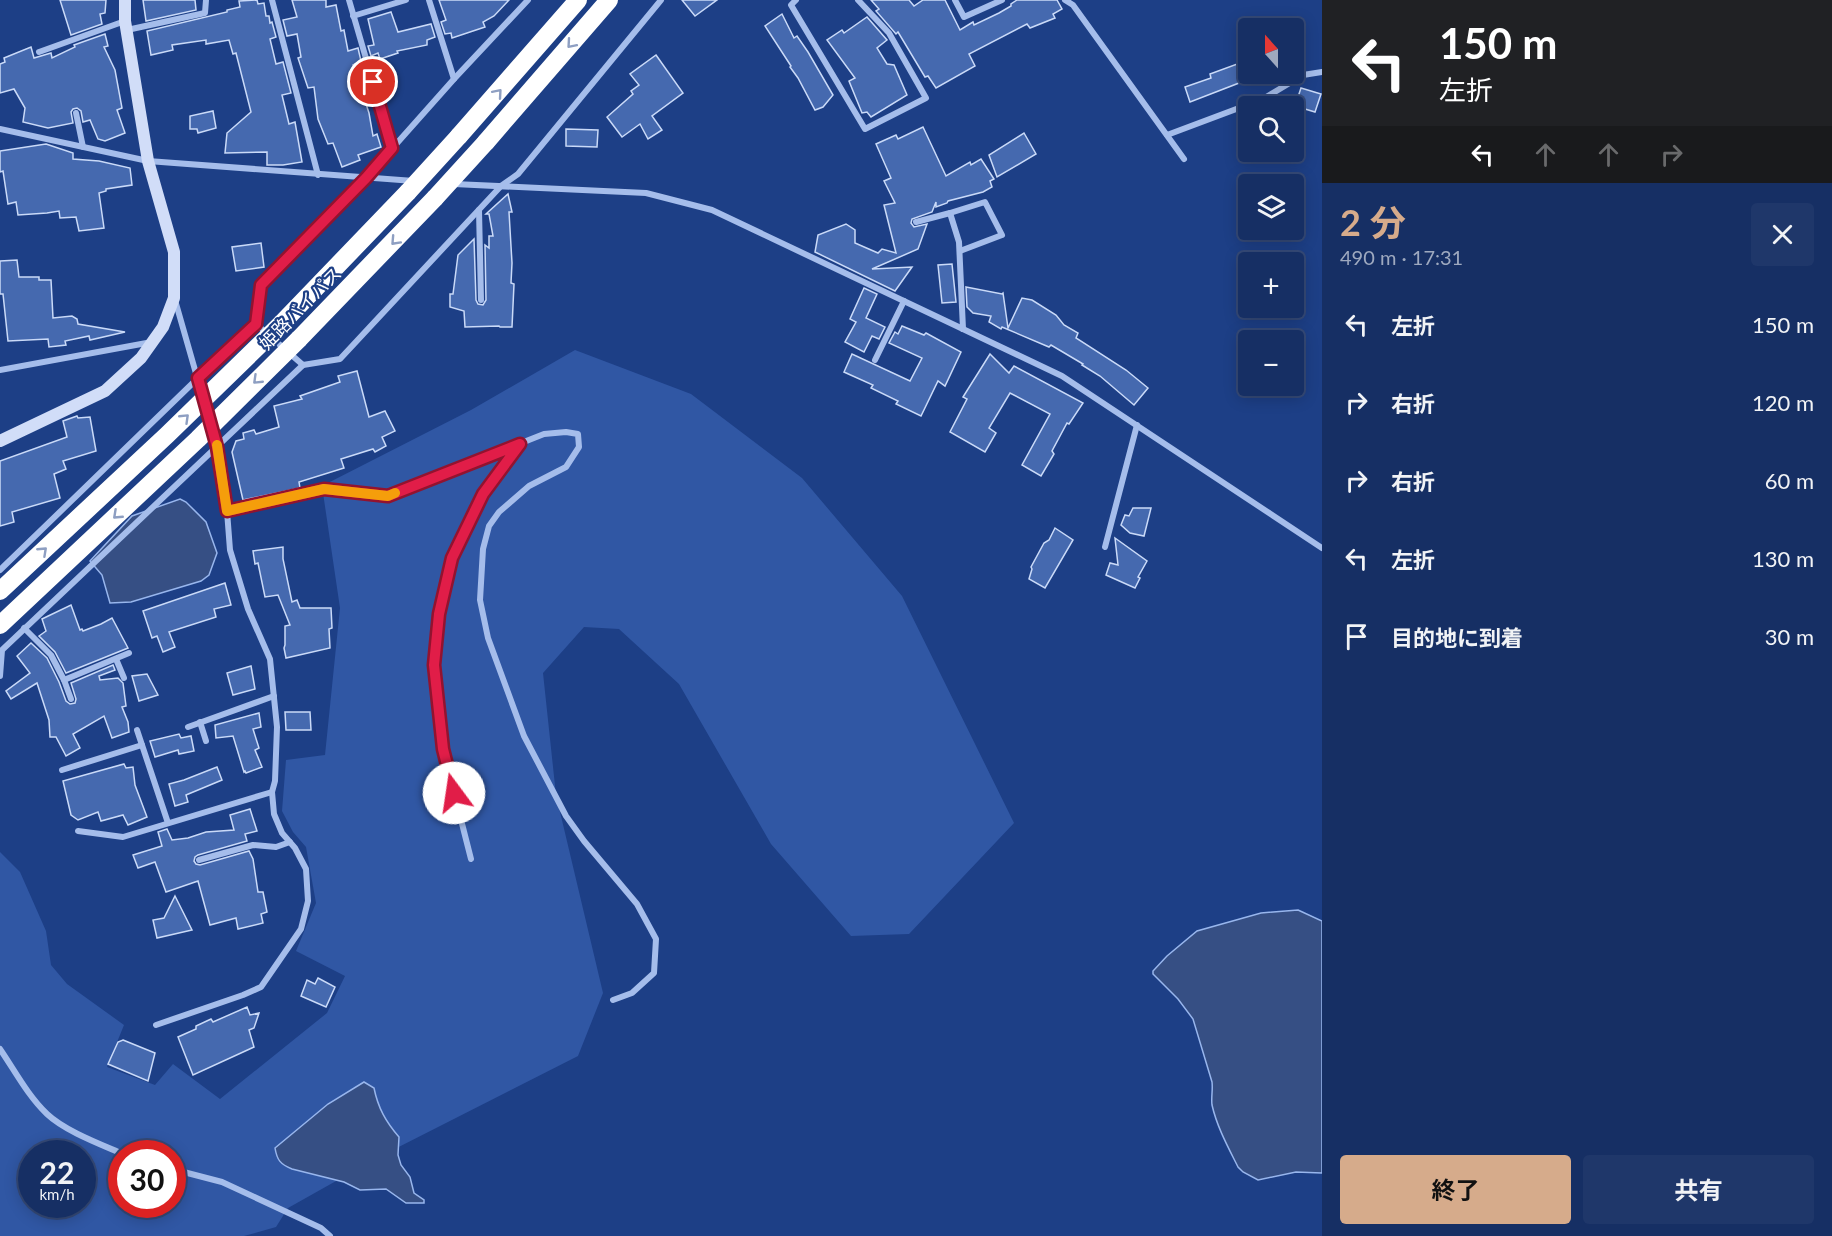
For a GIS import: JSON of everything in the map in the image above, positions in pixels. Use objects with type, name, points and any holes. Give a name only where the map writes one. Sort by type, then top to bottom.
[{"type":"highway","name":"姫路バイパス","points":[[0,591],[167,435],[282,323],[408,192],[578,0]]},
{"type":"highway","name":"姫路バイパス","points":[[0,625],[189,447],[299,339],[435,190],[486,142],[609,0]]},
{"type":"street","points":[[125,0],[126,26],[148,161],[174,252],[174,298],[217,447],[231,550],[248,609],[270,659],[277,727],[275,781],[272,792],[274,814],[282,833],[295,848],[306,869],[308,901],[301,929],[261,987],[156,1025]]},
{"type":"street","points":[[39,52],[126,26],[205,13],[206,0]]},
{"type":"street","points":[[272,0],[318,175]]},
{"type":"street","points":[[349,0],[392,148]]},
{"type":"street","points":[[353,16],[406,0]]},
{"type":"street","points":[[429,0],[454,79]]},
{"type":"street","points":[[0,570],[256,324],[261,285],[366,178],[528,0]]},
{"type":"street","points":[[0,676],[2,650],[303,365],[340,359],[501,186],[518,174],[661,0]]},
{"type":"street","points":[[796,0],[791,5],[865,129],[926,98],[889,33],[858,0]]},
{"type":"street","points":[[955,0],[964,17],[1002,0]]},
{"type":"street","points":[[1065,0],[1073,5],[1184,159]]},
{"type":"street","points":[[1167,135],[1263,99],[1303,75],[1322,72]]},
{"type":"street","points":[[76,113],[83,147]]},
{"type":"street","points":[[0,129],[148,161],[424,182]]},
{"type":"street","points":[[435,190],[501,186],[646,193],[712,210],[1062,376],[1322,548]]},
{"type":"street","points":[[916,222],[985,202],[1002,235],[960,251]]},
{"type":"street","points":[[479,210],[482,300]]},
{"type":"street","points":[[950,213],[959,242],[963,328]]},
{"type":"street","points":[[0,441],[105,391],[133,366],[152,342],[163,327],[174,298]]},
{"type":"street","points":[[875,360],[904,300]]},
{"type":"street","points":[[256,324],[303,365]]},
{"type":"street","points":[[0,370],[152,342]]},
{"type":"street","points":[[1105,547],[1137,425]]},
{"type":"street","points":[[227,511],[324,489],[388,496],[544,434],[566,432],[578,434],[579,447],[566,467],[529,486],[499,512],[489,526],[483,549],[480,600],[488,638],[524,736],[566,816],[637,904],[656,939],[654,973],[632,993],[614,1000]]},
{"type":"street","points":[[471,859],[443,749],[434,665],[439,614],[452,558],[483,494],[520,444]]},
{"type":"street","points":[[24,628],[51,655],[71,699]]},
{"type":"street","points":[[64,680],[129,653]]},
{"type":"street","points":[[116,659],[124,678]]},
{"type":"street","points":[[188,727],[274,696]]},
{"type":"street","points":[[200,723],[207,741]]},
{"type":"street","points":[[137,730],[168,823]]},
{"type":"street","points":[[62,770],[142,745]]},
{"type":"street","points":[[78,831],[123,837],[272,792]]},
{"type":"street","points":[[199,860],[253,845],[276,847],[290,842]]},
{"type":"street","points":[[0,1049],[48,1116],[85,1138],[108,1148]]},
{"type":"street","points":[[186,1173],[222,1182],[321,1228],[330,1236]]},
{"type":"shaded area","points":[[575,350],[691,394],[802,478],[902,596],[1014,823],[909,934],[851,936],[771,844],[679,684],[619,629],[584,627],[543,673],[556,795],[603,993],[578,1056],[377,1158],[288,1208],[276,1227],[244,1236],[0,1236],[0,852],[20,872],[46,931],[51,965],[67,984],[124,1025],[107,1067],[155,1085],[173,1064],[220,1099],[327,1013],[345,976],[296,951],[316,903],[306,847],[293,832],[282,811],[286,760],[325,755],[340,608],[322,486],[471,410]]},
{"type":"shaded area","points":[[180,499],[206,522],[217,553],[209,575],[201,581],[131,602],[110,603],[102,575],[90,561],[132,516]]},
{"type":"shaded area","points":[[1298,910],[1322,921],[1322,1173],[1296,1172],[1258,1180],[1238,1167],[1220,1129],[1212,1105],[1212,1082],[1193,1019],[1178,999],[1153,974],[1153,971],[1197,931],[1261,913]]},
{"type":"shaded area","points":[[364,1082],[374,1088],[383,1114],[399,1137],[398,1155],[401,1165],[410,1177],[414,1193],[424,1200],[424,1203],[406,1203],[386,1189],[360,1190],[344,1182],[292,1169],[278,1159],[275,1148],[328,1104]]},
{"type":"building","points":[[60,0],[106,0],[105,13],[100,14],[102,24],[71,35]]},
{"type":"building","points":[[143,0],[195,0],[196,10],[146,21]]},
{"type":"building","points":[[257,0],[258,4],[264,3],[266,16],[269,16],[270,23],[272,22],[276,37],[270,39],[276,64],[283,62],[291,93],[282,95],[289,124],[295,122],[302,162],[267,165],[267,152],[225,153],[227,133],[251,112],[236,53],[233,54],[229,40],[206,44],[206,40],[172,45],[173,50],[151,55],[147,31],[227,12],[227,10],[240,7],[239,1]]},
{"type":"building","points":[[292,0],[326,0],[326,7],[336,5],[348,51],[358,48],[361,61],[353,65],[358,90],[361,89],[369,113],[373,136],[377,134],[381,147],[358,155],[360,160],[342,167],[333,143],[328,144],[318,119],[314,87],[308,88],[298,58],[301,57],[297,34],[287,36],[283,20],[297,17]]},
{"type":"building","points":[[439,0],[509,0],[494,16],[483,22],[485,27],[452,38],[451,33],[445,34],[441,22],[446,20]]},
{"type":"building","points":[[682,0],[717,0],[695,16]]},
{"type":"building","points":[[871,0],[909,0],[914,6],[923,0],[945,0],[960,30],[973,22],[974,25],[999,13],[1017,0],[1057,0],[1062,9],[1053,14],[1055,18],[1030,28],[1027,24],[969,54],[975,66],[936,88],[928,76],[925,77],[898,32],[896,34],[876,11],[879,9]]},
{"type":"building","points":[[391,12],[398,32],[431,24],[435,37],[427,40],[427,45],[397,51],[398,53],[380,59],[378,53],[371,56],[368,46],[374,45],[368,19]]},
{"type":"building","points":[[782,14],[794,38],[797,36],[808,52],[833,95],[823,107],[815,110],[791,66],[765,26]]},
{"type":"building","points":[[867,17],[887,40],[877,48],[887,64],[894,65],[907,95],[871,117],[867,112],[862,113],[849,81],[855,78],[827,40],[842,30],[844,33]]},
{"type":"building","points":[[105,34],[108,46],[104,47],[115,70],[122,108],[117,110],[125,133],[105,141],[98,139],[90,120],[83,122],[81,111],[77,108],[71,112],[73,123],[48,128],[23,122],[25,108],[14,89],[0,93],[0,64],[5,62],[4,58],[31,47],[34,58],[51,53],[52,58],[75,47],[74,45]]},
{"type":"building","points":[[656,55],[683,93],[652,116],[662,130],[648,139],[640,124],[622,137],[607,117],[633,94],[631,91],[639,85],[630,74]]},
{"type":"building","points":[[1238,64],[1238,83],[1190,102],[1185,87],[1211,78],[1210,74]]},
{"type":"building","points":[[1301,88],[1321,94],[1315,112],[1304,109],[1304,96],[1298,96]]},
{"type":"building","points":[[213,111],[216,128],[198,133],[197,129],[190,129],[190,116]]},
{"type":"building","points":[[923,127],[946,176],[970,162],[971,165],[981,159],[994,179],[990,181],[992,187],[983,192],[948,201],[936,207],[936,202],[932,212],[912,219],[911,223],[914,227],[927,224],[918,249],[872,269],[912,267],[895,291],[815,252],[818,235],[846,224],[855,230],[855,243],[878,253],[882,249],[896,253],[884,205],[895,203],[884,181],[891,178],[876,144],[896,135],[898,139]]},
{"type":"building","points":[[566,129],[598,130],[597,147],[566,146]]},
{"type":"building","points":[[1024,133],[1036,154],[997,177],[989,155]]},
{"type":"building","points":[[46,144],[73,153],[73,159],[99,161],[130,168],[132,185],[106,189],[99,193],[104,228],[79,231],[76,217],[60,218],[59,211],[18,215],[16,202],[8,204],[3,171],[0,172],[0,151]]},
{"type":"building","points":[[508,194],[512,212],[509,212],[511,283],[514,284],[512,327],[465,327],[464,311],[450,307],[450,294],[453,294],[458,255],[474,239],[476,300],[478,304],[483,305],[486,300],[485,245],[489,248],[489,236],[493,236],[489,214],[486,214]]},
{"type":"building","points":[[261,243],[264,267],[236,271],[232,247]]},
{"type":"building","points":[[17,260],[19,277],[39,277],[39,280],[51,280],[53,318],[72,316],[77,319],[78,324],[125,332],[90,340],[89,336],[65,341],[66,345],[49,347],[48,339],[8,341],[3,294],[0,294],[0,261]]},
{"type":"building","points":[[952,264],[956,302],[942,303],[938,265]]},
{"type":"building","points":[[966,287],[1003,293],[1008,328],[1022,298],[1032,300],[1056,315],[1064,325],[1078,333],[1076,338],[1126,370],[1148,388],[1134,405],[1100,376],[1051,345],[1049,347],[1002,327],[1001,329],[989,322],[991,316],[973,313],[967,307]]},
{"type":"building","points":[[864,288],[877,294],[866,318],[885,327],[879,339],[872,336],[864,352],[845,342],[856,322],[850,319]]},
{"type":"building","points":[[902,326],[924,335],[926,333],[961,352],[945,386],[938,381],[921,416],[896,404],[898,401],[871,388],[873,385],[844,372],[852,354],[910,381],[922,358],[889,343],[895,332],[898,334]]},
{"type":"building","points":[[990,354],[1009,373],[1014,366],[1083,403],[1069,424],[1067,423],[1052,451],[1054,454],[1041,476],[1022,465],[1050,414],[1010,393],[989,428],[996,433],[985,452],[950,432],[967,399],[963,397]]},
{"type":"building","points":[[357,371],[369,417],[385,411],[395,431],[382,437],[386,446],[375,452],[373,449],[341,459],[344,468],[299,482],[300,488],[243,500],[232,452],[236,441],[244,439],[243,433],[254,430],[256,434],[279,427],[274,406],[302,399],[300,396],[340,382],[338,376]]},
{"type":"building","points":[[77,416],[78,418],[90,417],[96,451],[63,461],[66,469],[54,474],[60,498],[12,512],[14,522],[0,526],[0,461],[67,437],[63,421]]},
{"type":"building","points":[[1133,508],[1151,508],[1144,536],[1130,533],[1121,525],[1125,515],[1129,516]]},
{"type":"building","points":[[1055,528],[1073,540],[1045,588],[1029,579],[1031,567]]},
{"type":"building","points":[[1115,538],[1147,561],[1135,588],[1106,575],[1110,563],[1118,565]]},
{"type":"building","points":[[283,547],[283,559],[292,602],[297,600],[300,608],[331,608],[330,648],[286,658],[285,626],[290,625],[278,595],[265,597],[258,563],[255,564],[253,551]]},
{"type":"building","points":[[225,583],[231,605],[214,609],[216,617],[169,632],[175,647],[163,652],[157,636],[152,638],[143,611]]},
{"type":"building","points":[[71,605],[80,630],[83,631],[112,618],[128,648],[66,673],[55,652],[39,636],[46,631],[42,619]]},
{"type":"building","points":[[31,643],[47,658],[66,701],[70,704],[75,703],[76,699],[71,683],[113,665],[115,670],[99,676],[100,680],[118,678],[123,683],[126,706],[122,707],[129,732],[112,738],[104,716],[73,734],[80,748],[66,756],[56,737],[50,737],[49,720],[37,683],[11,699],[6,691],[30,673],[17,656]]},
{"type":"building","points":[[251,666],[255,689],[233,695],[227,673]]},
{"type":"building","points":[[147,674],[158,695],[139,701],[132,676]]},
{"type":"building","points":[[285,712],[310,712],[311,730],[286,730]]},
{"type":"building","points":[[259,713],[261,727],[253,729],[259,748],[255,750],[262,767],[246,773],[233,736],[216,738],[215,725]]},
{"type":"building","points":[[179,734],[181,738],[191,736],[194,751],[179,754],[178,750],[155,757],[150,741]]},
{"type":"building","points":[[124,764],[126,768],[133,767],[135,785],[147,817],[128,825],[123,815],[101,821],[98,812],[78,820],[71,815],[63,781]]},
{"type":"building","points":[[217,767],[222,780],[186,795],[188,802],[175,806],[169,784]]},
{"type":"building","points":[[250,809],[257,831],[245,834],[247,841],[198,855],[194,861],[200,865],[249,851],[253,859],[258,892],[263,892],[267,912],[261,914],[263,923],[238,929],[236,918],[210,925],[198,881],[166,892],[155,862],[138,868],[133,855],[162,846],[158,832],[167,829],[172,840],[206,832],[234,830],[230,815]]},
{"type":"building","points":[[175,896],[192,930],[157,938],[153,920],[164,918]]},
{"type":"building","points":[[318,978],[335,987],[326,1007],[301,996],[307,980],[315,984]]},
{"type":"building","points":[[247,1007],[250,1015],[259,1013],[254,1028],[249,1030],[254,1047],[193,1075],[178,1037],[211,1019],[213,1022]]},
{"type":"building","points":[[123,1040],[155,1053],[148,1081],[108,1064],[118,1042]]},
{"type":"slow traffic","points":[[217,445],[227,511],[324,489],[388,496],[395,493]]},
{"type":"route","points":[[373,82],[392,148],[366,178],[261,285],[256,324],[198,378],[217,447],[227,511],[324,489],[388,496],[520,444],[483,494],[452,558],[439,614],[434,665],[443,749],[454,793]]}]
